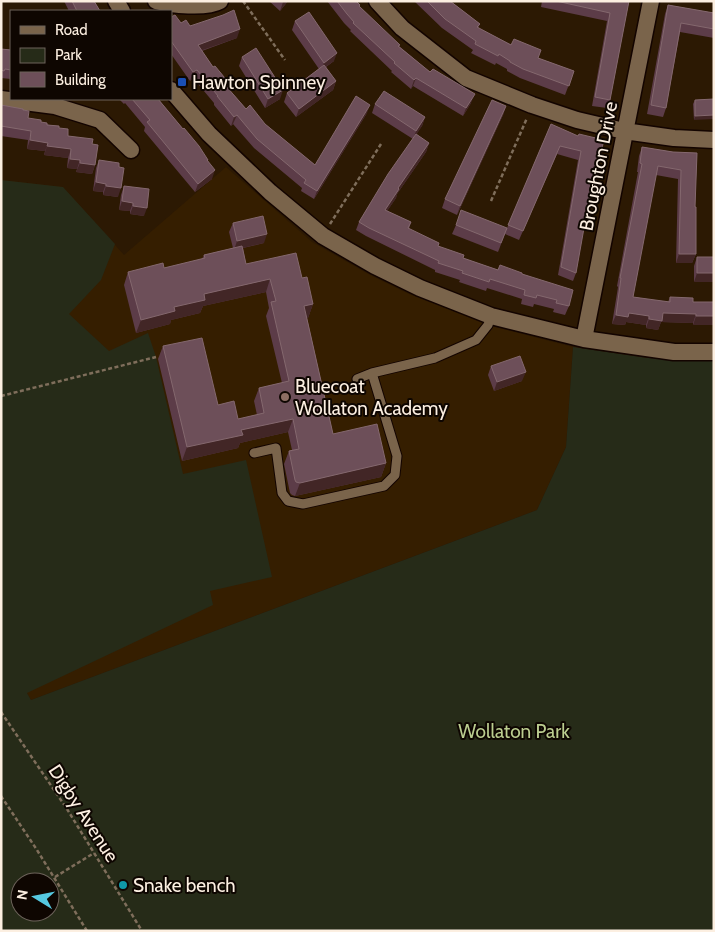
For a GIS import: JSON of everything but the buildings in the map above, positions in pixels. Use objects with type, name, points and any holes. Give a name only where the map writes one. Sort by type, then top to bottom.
[{"type":"street","points":[[156,1],[192,6],[220,1]]},
{"type":"street","points":[[377,1],[402,28],[466,78],[532,105],[577,120],[624,131],[674,138],[714,140]]},
{"type":"street","name":"Broughton Drive","points":[[584,339],[651,1]]},
{"type":"street","points":[[172,91],[209,134],[270,192],[323,236],[375,266],[420,288],[491,316],[584,339],[674,352],[714,352]]},
{"type":"street","points":[[1,99],[55,106],[100,120],[131,150]]},
{"type":"lane","points":[[357,379],[372,373],[434,358],[476,340],[488,325],[491,316]]},
{"type":"lane","points":[[254,454],[276,448],[282,493],[288,501],[303,504],[384,486],[395,475],[397,456],[372,373]]},
{"type":"path","points":[[243,1],[285,60]]},
{"type":"path","points":[[491,201],[532,105]]},
{"type":"path","points":[[323,236],[381,144]]},
{"type":"path","points":[[1,396],[156,357]]},
{"type":"path","name":"Digby Avenue","points":[[1,712],[67,809],[142,931]]},
{"type":"path","points":[[1,796],[50,872]]},
{"type":"path","points":[[60,874],[94,853]]},
{"type":"path","points":[[60,888],[87,931]]},
{"type":"shaded area","name":"Bluecoat Wollaton Academy","points":[[226,167],[312,242],[370,275],[409,294],[488,325],[573,347],[566,447],[537,510],[31,700],[1,651],[1,180],[63,187],[124,255]]},
{"type":"green space","name":"Wollaton Park","points":[[1,180],[63,187],[115,244],[101,280],[69,314],[109,351],[148,333],[156,357],[183,474],[246,460],[272,577],[210,591],[213,605],[27,693],[31,700],[537,510],[566,447],[573,347],[648,358],[714,360],[714,931],[1,931]]},
{"type":"place","name":"Hawton Spinney","points":[[182,82]]},
{"type":"place","name":"Bluecoat Wollaton Academy","points":[[285,397]]},
{"type":"place","name":"Snake bench","points":[[123,885]]}]
